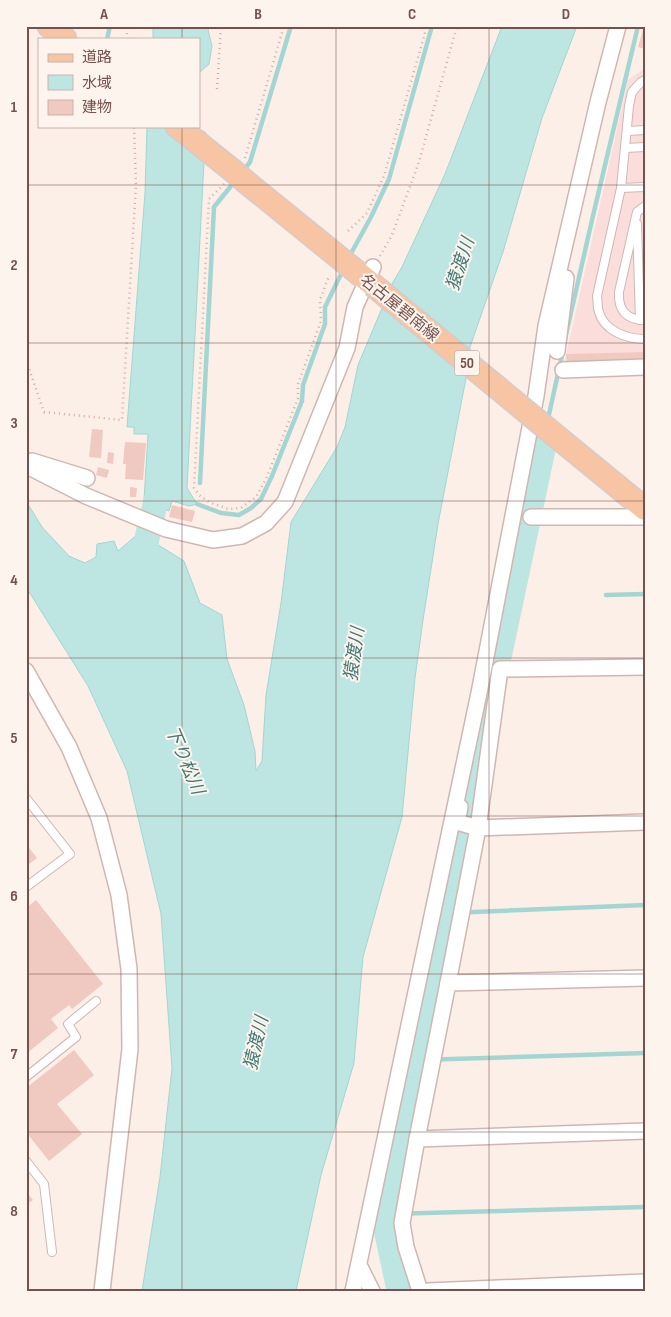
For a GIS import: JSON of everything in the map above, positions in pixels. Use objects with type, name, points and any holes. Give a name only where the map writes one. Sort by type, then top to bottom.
[{"type":"main road","points":[[49,26],[64,38]]},
{"type":"main road","name":"名古屋碧南線","points":[[180,128],[645,509]]},
{"type":"street","points":[[353,1291],[481,683],[536,396],[546,326],[598,102],[618,26]]},
{"type":"street","points":[[557,351],[566,275],[562,257]]},
{"type":"street","points":[[26,465],[45,476],[104,503],[166,529],[214,540],[242,536],[266,523],[286,502],[347,348],[355,307],[356,272]]},
{"type":"street","points":[[563,370],[645,367]]},
{"type":"street","points":[[26,459],[86,478]]},
{"type":"street","points":[[531,517],[645,517]]},
{"type":"street","points":[[420,1291],[406,1247],[402,1223],[478,827],[500,669],[645,667]]},
{"type":"street","points":[[26,671],[69,747],[99,818],[119,895],[129,969],[130,1049],[102,1291]]},
{"type":"street","points":[[465,760],[468,772],[457,822],[478,827],[645,822]]},
{"type":"street","points":[[448,983],[645,978]]},
{"type":"street","points":[[417,1139],[645,1131]]},
{"type":"street","points":[[359,1265],[372,1291]]},
{"type":"street","points":[[428,1291],[645,1282]]},
{"type":"lane","points":[[645,80],[632,92],[621,188],[597,296],[599,313],[608,326],[620,334],[635,339],[645,339]]},
{"type":"lane","points":[[627,131],[645,130]]},
{"type":"lane","points":[[625,148],[645,148]]},
{"type":"lane","points":[[621,188],[645,187]]},
{"type":"lane","points":[[637,212],[642,320],[636,320],[628,316],[622,309],[619,301],[619,292],[637,212],[645,206]]},
{"type":"lane","points":[[26,798],[70,854],[26,887]]},
{"type":"lane","points":[[26,1077],[76,1037],[68,1024],[96,1001]]},
{"type":"lane","points":[[26,1161],[44,1184],[52,1252]]},
{"type":"path","points":[[217,89],[221,26]]},
{"type":"path","points":[[284,26],[235,172],[209,199],[194,488],[199,496],[228,509],[242,508],[256,497],[267,477],[298,398],[298,384],[321,321],[320,300],[356,272],[392,235],[419,162],[458,26]]},
{"type":"path","points":[[348,231],[367,213],[384,176],[427,26]]},
{"type":"path","points":[[26,360],[44,412],[122,420],[136,185],[134,128]]},
{"type":"shaded area","points":[[645,68],[645,362],[564,364],[628,80]]},
{"type":"water","points":[[153,26],[211,26],[208,30],[212,46],[209,64],[200,72],[200,38],[153,38]]},
{"type":"water","points":[[502,26],[577,26],[542,118],[503,252],[470,347],[468,368],[438,524],[423,620],[415,678],[402,817],[363,957],[354,1063],[321,1175],[296,1291],[142,1291],[160,1177],[172,1068],[161,914],[127,771],[88,686],[26,587],[26,501],[42,527],[69,556],[85,563],[96,557],[97,544],[114,541],[118,551],[139,533],[184,561],[200,603],[222,615],[227,659],[244,705],[255,751],[256,771],[262,761],[266,695],[281,603],[291,522],[337,447],[345,427],[358,365],[393,282],[402,267],[445,174]]},
{"type":"water","points":[[147,128],[197,128],[205,132],[209,139],[204,162],[187,488],[197,504],[189,506],[172,501],[169,511],[164,509],[161,518],[147,511],[150,503],[144,500],[148,434],[134,434],[134,427],[127,427],[145,193]]},
{"type":"building","points":[[645,26],[645,49],[638,47]]},
{"type":"building","points":[[645,352],[645,360],[567,362],[566,354]]},
{"type":"building","points":[[92,429],[103,430],[101,458],[89,457]]},
{"type":"building","points":[[125,442],[146,443],[143,480],[125,479],[126,464],[123,464]]},
{"type":"building","points":[[108,452],[114,453],[113,464],[107,463]]},
{"type":"building","points":[[98,467],[109,470],[107,478],[96,475]]},
{"type":"building","points":[[130,487],[137,488],[136,497],[130,497]]},
{"type":"building","points":[[172,505],[195,511],[192,522],[169,517]]},
{"type":"building","points":[[26,844],[37,858],[26,866]]},
{"type":"building","points":[[36,900],[103,984],[72,1009],[69,1005],[51,1019],[58,1028],[26,1054],[26,908]]},
{"type":"building","points":[[74,1050],[94,1075],[57,1104],[82,1134],[49,1161],[26,1132],[26,1088]]},
{"type":"building","points":[[26,1191],[33,1200],[26,1205]]},
{"type":"waterway","points":[[107,38],[110,26]]},
{"type":"waterway","points":[[243,171],[250,162],[291,26]]},
{"type":"waterway","points":[[349,257],[389,179],[432,26]]},
{"type":"waterway","points":[[565,339],[638,26]]},
{"type":"waterway","points":[[200,483],[214,207],[235,181]]},
{"type":"waterway","points":[[197,504],[221,513],[239,515],[261,499],[302,401],[303,385],[325,324],[325,307],[344,268]]},
{"type":"waterway","points":[[548,419],[563,351]]},
{"type":"waterway","points":[[401,1291],[398,1285],[385,1225],[466,831],[497,667],[544,445]]},
{"type":"waterway","points":[[143,571],[147,538],[157,497]]},
{"type":"waterway","points":[[606,595],[645,594]]},
{"type":"waterway","points":[[449,913],[645,905]]},
{"type":"waterway","points":[[419,1060],[645,1053]]},
{"type":"waterway","points":[[387,1214],[645,1207]]},
{"type":"water label","name":"猿渡川","points":[[460,264]]},
{"type":"water label","name":"猿渡川","points":[[354,654]]},
{"type":"water label","name":"下り松川","points":[[185,760]]},
{"type":"water label","name":"猿渡川","points":[[256,1043]]}]
